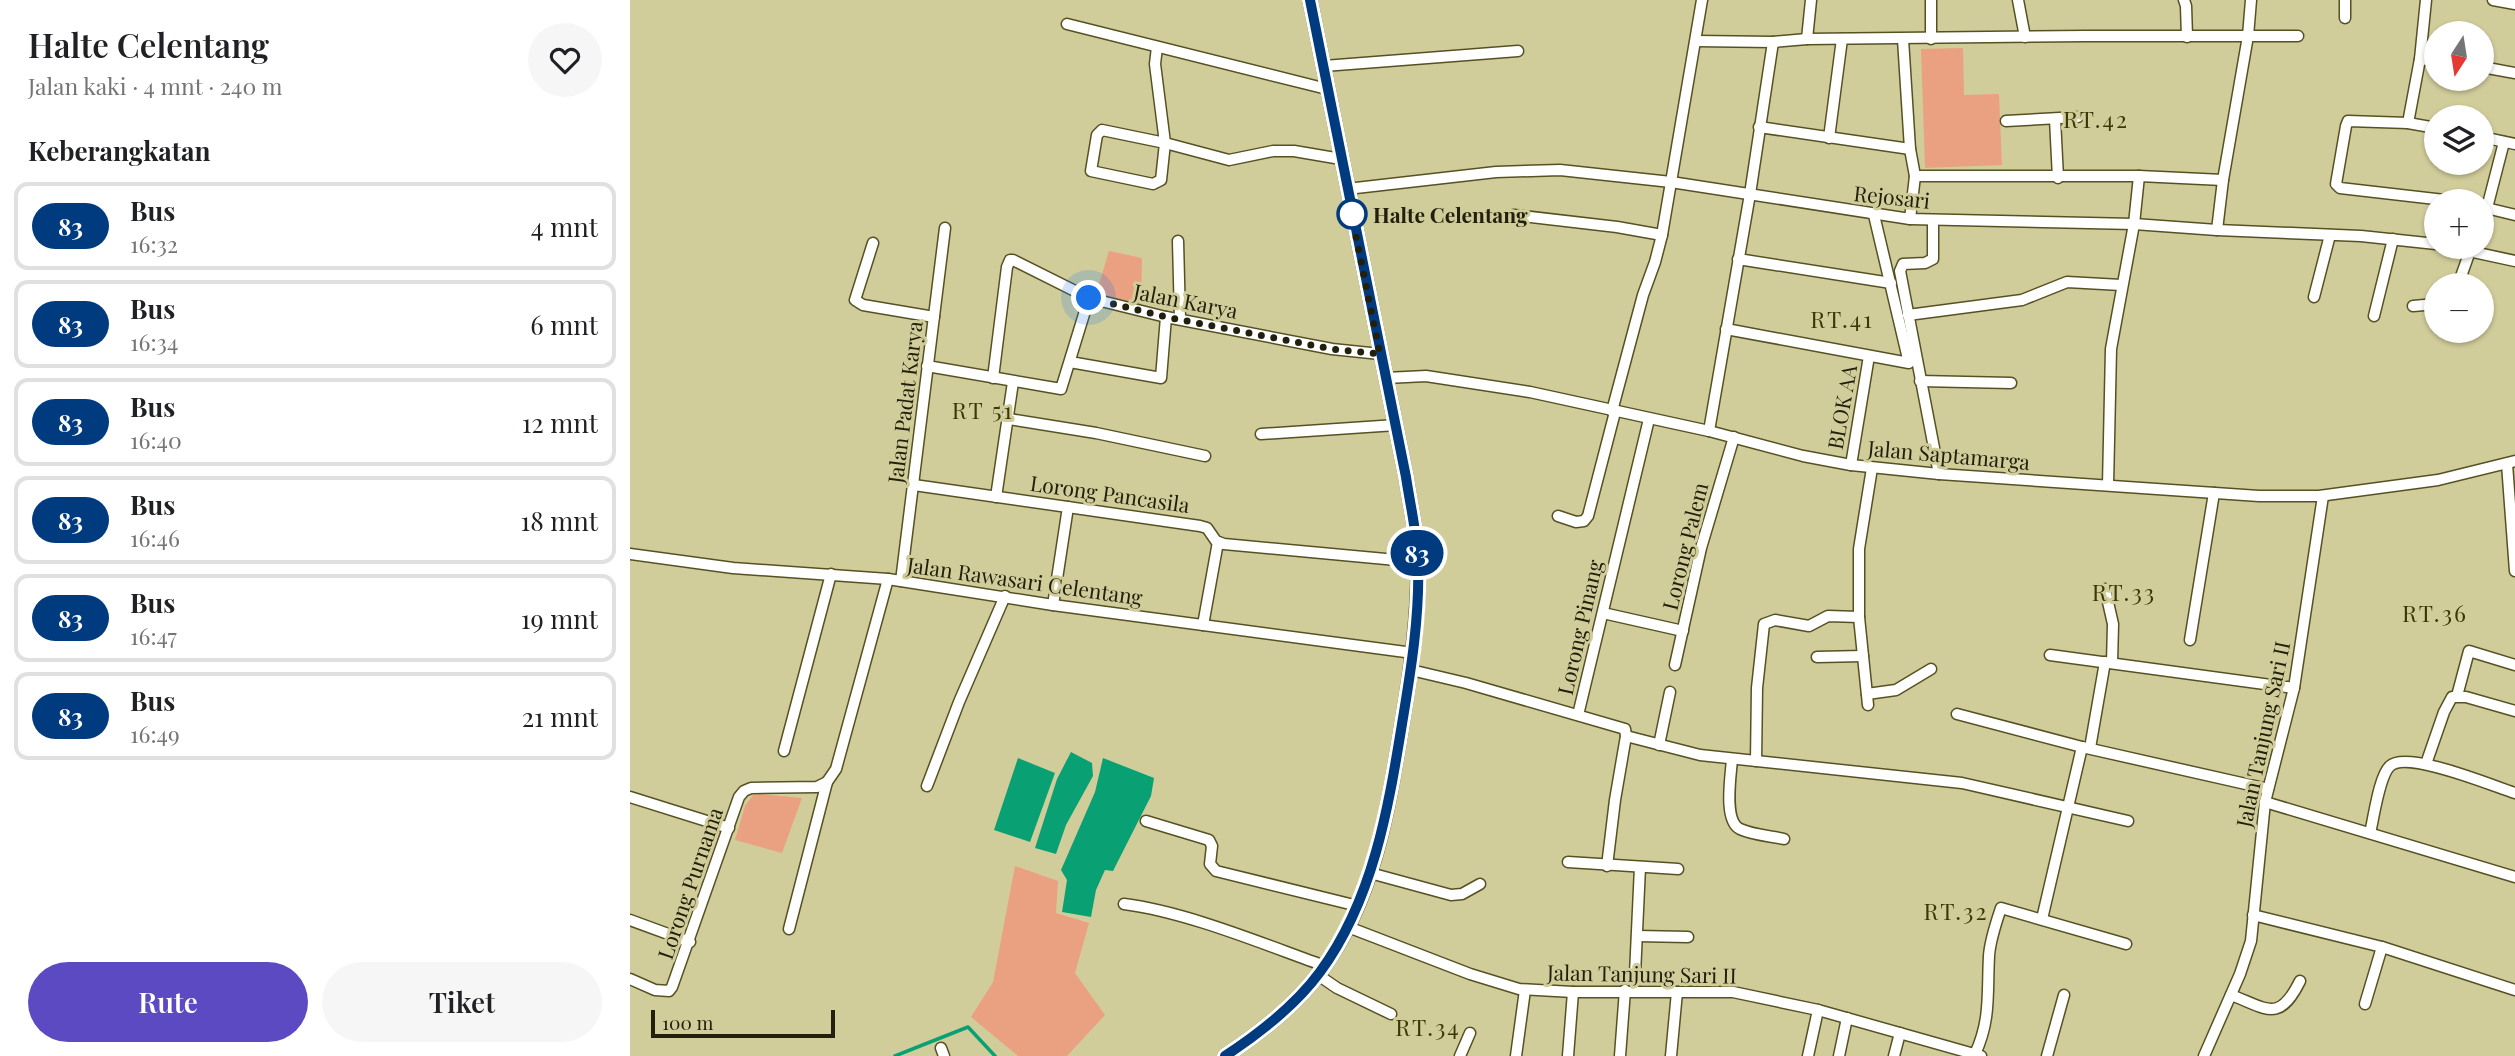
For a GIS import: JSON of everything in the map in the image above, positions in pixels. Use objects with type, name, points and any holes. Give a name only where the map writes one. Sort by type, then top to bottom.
[{"type":"street","points":[[1225,1056],[1284,1010],[1321,970],[1348,928],[1370,873],[1390,799],[1413,653],[1418,562],[1406,477],[1310,0]]},
{"type":"street","points":[[1558,516],[1576,522],[1586,519],[1643,295],[1662,235],[1702,0]]},
{"type":"street","points":[[1807,39],[1811,0]]},
{"type":"street","points":[[1931,0],[1931,39]]},
{"type":"street","points":[[2018,0],[2025,37]]},
{"type":"street","points":[[2184,0],[2187,37]]},
{"type":"street","points":[[2217,230],[2248,36],[2251,0]]},
{"type":"street","points":[[2345,0],[2345,18]]},
{"type":"street","points":[[2409,123],[2420,59],[2426,0]]},
{"type":"street","points":[[2493,0],[2515,4]]},
{"type":"street","points":[[1067,24],[1327,89]]},
{"type":"street","points":[[1696,41],[2298,36]]},
{"type":"street","points":[[1829,138],[1842,39]]},
{"type":"street","points":[[1903,39],[1910,149],[1915,176],[1910,219]]},
{"type":"street","points":[[1709,431],[1773,42]]},
{"type":"street","points":[[1157,47],[1155,64],[1165,143],[1158,184],[1090,169],[1100,130],[1165,143],[1229,160],[1273,150],[1341,159]]},
{"type":"street","points":[[1324,66],[1518,51]]},
{"type":"street","points":[[2420,59],[2424,60]]},
{"type":"street","points":[[2494,69],[2515,73]]},
{"type":"street","points":[[2006,121],[2078,117]]},
{"type":"street","points":[[2055,119],[2058,178]]},
{"type":"street","points":[[2424,126],[2348,121],[2336,184],[2340,188],[2424,198]]},
{"type":"street","points":[[1759,127],[1910,149]]},
{"type":"street","points":[[2491,189],[2509,143]]},
{"type":"street","name":"Rejosari","points":[[1347,189],[1517,170],[1560,170],[1671,182],[1910,219],[2134,224],[2424,243]]},
{"type":"street","points":[[1915,176],[2139,176],[2223,180]]},
{"type":"street","points":[[2108,485],[2109,365],[2121,285],[2134,224],[2139,176]]},
{"type":"street","points":[[2494,210],[2515,215]]},
{"type":"street","points":[[1514,215],[1662,235]]},
{"type":"street","points":[[1726,329],[1909,363],[1874,215]]},
{"type":"street","points":[[1933,220],[1933,259],[1926,264],[1903,264],[1900,271],[1939,474]]},
{"type":"street","name":"Jalan Padat Karya","points":[[901,581],[945,228]]},
{"type":"street","points":[[2314,297],[2330,235]]},
{"type":"street","points":[[2374,316],[2393,239]]},
{"type":"street","points":[[1178,241],[1180,319]]},
{"type":"street","points":[[873,243],[855,300],[863,305],[934,317]]},
{"type":"street","points":[[2494,256],[2515,261]]},
{"type":"street","points":[[1738,259],[1891,283]]},
{"type":"street","name":"Jalan Karya","points":[[993,379],[1010,260],[1089,298],[1166,317],[1332,349],[1380,354]]},
{"type":"street","points":[[1908,315],[2022,300],[2067,282],[2121,285]]},
{"type":"street","points":[[928,366],[1059,390],[1063,387],[1089,298]]},
{"type":"street","points":[[2413,306],[2424,305]]},
{"type":"street","points":[[1070,362],[1161,378],[1166,317]]},
{"type":"street","name":"BLOK AA","points":[[1851,466],[1869,356]]},
{"type":"street","name":"Jalan Saptamarga","points":[[1386,378],[1443,378],[1530,392],[1709,431],[1788,453],[1851,466],[1939,474],[2259,496],[2323,496],[2438,480],[2511,463]]},
{"type":"street","points":[[1920,381],[2011,383]]},
{"type":"street","points":[[996,496],[1013,382]]},
{"type":"street","points":[[1009,419],[1096,433],[1205,456]]},
{"type":"street","name":"Lorong Pinang","points":[[1411,670],[1578,716],[1649,419]]},
{"type":"street","points":[[1261,434],[1396,425]]},
{"type":"street","name":"Lorong Palem","points":[[1675,665],[1701,548],[1734,438]]},
{"type":"street","points":[[2511,463],[2515,571]]},
{"type":"street","points":[[1872,468],[1860,537],[1859,617],[1867,699],[1895,690],[1931,668]]},
{"type":"street","name":"Lorong Pancasila","points":[[914,485],[1204,527],[1218,542],[1418,562]]},
{"type":"street","points":[[2190,640],[2214,492]]},
{"type":"street","name":"Jalan Tanjung Sari II","points":[[2204,1056],[2248,951],[2265,802],[2294,688],[2323,496]]},
{"type":"street","points":[[1053,605],[1068,507]]},
{"type":"street","points":[[1203,625],[1218,542]]},
{"type":"street","name":"Jalan Rawasari Celentang","points":[[630,554],[733,568],[888,579],[1053,605],[1413,653]]},
{"type":"street","points":[[784,751],[831,574]]},
{"type":"street","points":[[789,929],[827,782],[836,769],[888,579]]},
{"type":"street","points":[[2042,919],[2068,807],[2108,663],[2112,616],[2105,589]]},
{"type":"street","points":[[927,786],[959,702],[1005,597]]},
{"type":"street","points":[[1602,613],[1683,631]]},
{"type":"street","points":[[1756,761],[1757,688],[1764,624],[1774,620],[1809,626],[1828,616],[1859,617]]},
{"type":"street","points":[[2457,696],[2469,651],[2515,665]]},
{"type":"street","points":[[2049,654],[2294,688]]},
{"type":"street","points":[[1817,657],[1863,656]]},
{"type":"street","points":[[1659,745],[1670,692]]},
{"type":"street","points":[[2426,764],[2452,697],[2457,696],[2515,712]]},
{"type":"street","points":[[1957,715],[2086,748],[2268,789]]},
{"type":"street","points":[[1578,716],[1622,727],[1626,736],[1607,866]]},
{"type":"street","points":[[1626,736],[1700,755],[1962,783],[2128,821]]},
{"type":"street","points":[[1732,759],[1730,804],[1734,823],[1742,830],[1784,839]]},
{"type":"street","points":[[2370,833],[2384,777],[2388,768],[2399,761],[2426,764],[2515,793]]},
{"type":"street","name":"Lorong Purnama","points":[[630,979],[655,990],[669,991],[673,987],[739,797],[744,791],[751,788],[817,787],[827,782]]},
{"type":"street","points":[[630,797],[729,828]]},
{"type":"street","points":[[2265,802],[2515,877]]},
{"type":"street","points":[[1146,821],[1209,840],[1212,846],[1211,867],[1216,871],[1358,906]]},
{"type":"street","points":[[1569,862],[1678,869]]},
{"type":"street","points":[[1635,974],[1640,867]]},
{"type":"street","points":[[1370,873],[1451,895],[1462,894],[1480,884]]},
{"type":"street","points":[[1124,904],[1152,909],[1207,926],[1321,970],[1337,988],[1391,1014]]},
{"type":"street","points":[[1978,1055],[1986,1027],[1990,981],[1989,954],[2001,908],[2126,944]]},
{"type":"street","points":[[2253,915],[2382,947],[2515,990]]},
{"type":"street","points":[[630,920],[690,942]]},
{"type":"street","name":"Jalan Tanjung Sari II","points":[[1348,928],[1470,974],[1525,990],[1733,992],[1818,1010],[1978,1055]]},
{"type":"street","points":[[1637,936],[1688,937]]},
{"type":"street","points":[[2365,1004],[2382,947]]},
{"type":"street","points":[[2231,995],[2263,1007],[2277,1009],[2287,1004],[2300,981]]},
{"type":"street","points":[[1516,1056],[1525,990]]},
{"type":"street","points":[[1620,1056],[1625,990]]},
{"type":"street","points":[[1568,1056],[1573,992]]},
{"type":"street","points":[[1671,1056],[1676,992]]},
{"type":"street","points":[[2047,1056],[2064,995]]},
{"type":"street","points":[[1808,1056],[1818,1010]]},
{"type":"street","points":[[1839,1056],[1847,1018]]},
{"type":"street","points":[[1460,1056],[1470,1033]]},
{"type":"street","points":[[1894,1056],[1900,1033]]},
{"type":"shaded area","points":[[1963,48],[1964,95],[1999,94],[2002,165],[1925,168],[1921,49]]},
{"type":"shaded area","points":[[1109,251],[1142,258],[1141,306],[1096,294]]},
{"type":"shaded area","points":[[1071,752],[1092,763],[1093,776],[1066,825],[1056,854],[1035,848],[1057,779]]},
{"type":"shaded area","points":[[1018,758],[1055,773],[1030,842],[994,830]]},
{"type":"shaded area","points":[[1103,758],[1154,778],[1151,796],[1113,871],[1105,870],[1096,890],[1091,917],[1062,912],[1067,880],[1061,870],[1095,792]]},
{"type":"shaded area","points":[[753,795],[802,798],[782,853],[735,840],[745,806]]},
{"type":"shaded area","points":[[1015,866],[1058,881],[1056,913],[1089,923],[1075,973],[1105,1015],[1067,1056],[1018,1056],[971,1017],[993,982]]},
{"type":"waterway","points":[[895,1056],[968,1027],[995,1056]]},
{"type":"bus line","name":"83","points":[[1225,1056],[1260,1031],[1297,998],[1325,966],[1356,911],[1370,873],[1390,799],[1411,670],[1418,594],[1417,550],[1406,477],[1310,0]]},
{"type":"place","name":"Halte Celentang","points":[[1352,214]]},
{"type":"district","name":"RT.42","points":[[2096,118]]},
{"type":"district","name":"RT.41","points":[[1842,318]]},
{"type":"district","name":"RT 51","points":[[983,409]]},
{"type":"district","name":"RT.33","points":[[2124,591]]},
{"type":"district","name":"RT.36","points":[[2435,612]]},
{"type":"district","name":"RT.32","points":[[1956,910]]},
{"type":"district","name":"RT.34","points":[[1428,1026]]},
{"type":"route","points":[[1089,298],[1166,317],[1332,349],[1380,354],[1351,212],[1352,214]]}]
